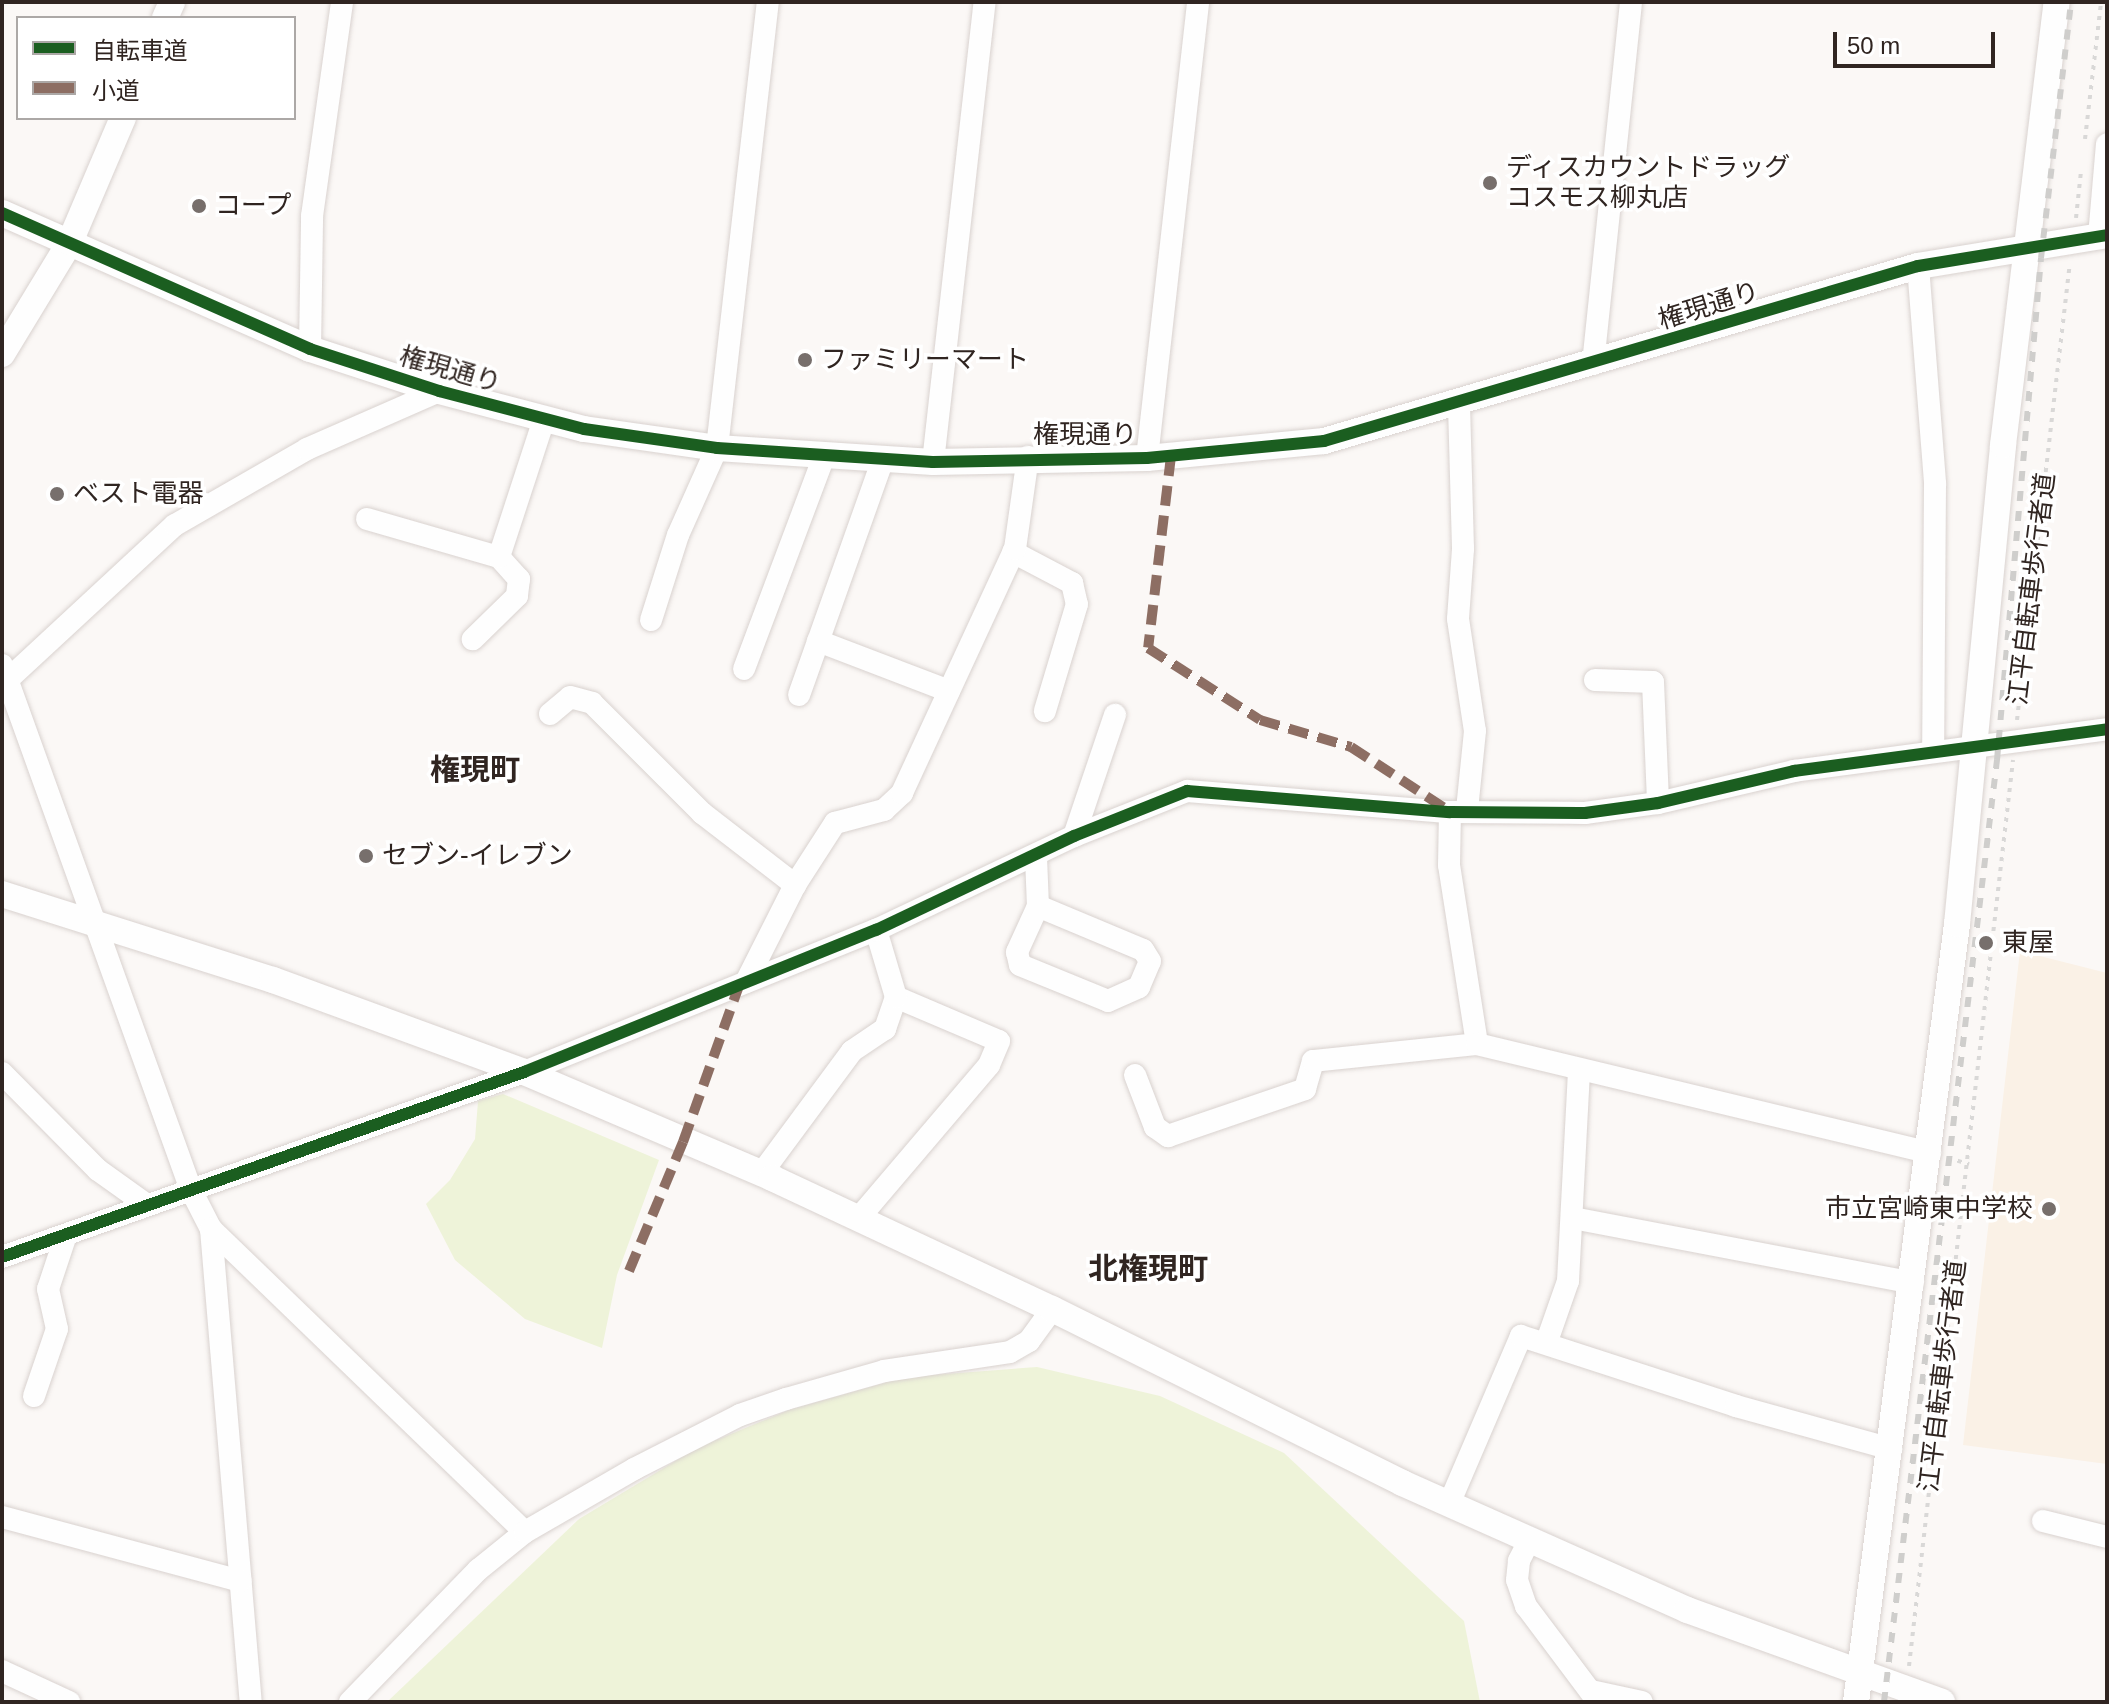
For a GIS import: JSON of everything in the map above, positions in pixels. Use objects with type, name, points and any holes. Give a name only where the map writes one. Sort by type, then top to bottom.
[{"type":"street","points":[[310,349],[312,216],[342,2]]},
{"type":"street","points":[[651,620],[678,535],[717,448],[768,2]]},
{"type":"street","points":[[933,462],[985,2]]},
{"type":"street","points":[[1147,458],[1198,2]]},
{"type":"street","points":[[1593,364],[1631,2]]},
{"type":"street","points":[[1856,1702],[1930,1153],[1977,745],[2003,445],[2057,2]]},
{"type":"street","points":[[2,354],[70,242],[122,120]]},
{"type":"street","points":[[2103,236],[2107,144]]},
{"type":"street","name":"権現通り","points":[[2,213],[310,349],[439,391],[544,419],[717,448],[933,462],[1028,457],[1147,458],[1324,441],[1459,405],[1918,266],[2103,236]]},
{"type":"street","points":[[1918,266],[1935,484],[1933,750]]},
{"type":"street","points":[[439,391],[307,449],[175,525],[4,676],[100,929],[191,1190],[211,1229],[525,1532]]},
{"type":"street","points":[[1459,405],[1463,549],[1458,619],[1475,731],[1449,865],[1477,1044]]},
{"type":"street","points":[[499,557],[544,419]]},
{"type":"street","points":[[744,669],[824,456]]},
{"type":"street","points":[[746,982],[795,885],[835,823],[884,810],[902,793],[1013,552],[1028,457]]},
{"type":"street","points":[[799,695],[883,459]]},
{"type":"street","points":[[367,519],[499,557],[519,579],[517,596],[473,639]]},
{"type":"street","points":[[1013,552],[1050,567],[1072,583],[1075,593],[1066,650],[1045,711]]},
{"type":"street","points":[[818,641],[949,691]]},
{"type":"street","points":[[1595,680],[1653,682],[1658,803]]},
{"type":"street","points":[[550,714],[570,697],[582,696],[702,813],[795,885]]},
{"type":"street","points":[[1074,836],[1115,715]]},
{"type":"street","points":[[2,1257],[524,1072],[876,930],[1036,857],[1074,836],[1187,791],[1459,811],[1585,813],[1658,803],[1794,771],[2107,729]]},
{"type":"street","points":[[1036,857],[1038,906],[1017,952],[1020,965],[1108,1001],[1139,987],[1150,961],[1143,950],[1038,906]]},
{"type":"street","points":[[2,894],[100,929],[273,980],[524,1072],[761,1174],[1052,1309],[1449,1504],[1687,1610],[1942,1702]]},
{"type":"street","points":[[761,1174],[852,1051],[885,1029],[896,997],[876,930]]},
{"type":"street","points":[[858,1219],[989,1065],[999,1041],[896,997]]},
{"type":"street","points":[[1135,1075],[1155,1127],[1168,1136],[1305,1089],[1313,1061],[1477,1044],[1579,1072],[1930,1153]]},
{"type":"street","points":[[1547,1341],[1568,1281],[1579,1072]]},
{"type":"street","points":[[2,1073],[98,1170],[147,1205]]},
{"type":"street","points":[[1573,1218],[1913,1283]]},
{"type":"street","points":[[211,1229],[251,1702]]},
{"type":"street","points":[[34,1396],[57,1329],[48,1289],[66,1235]]},
{"type":"street","points":[[350,1702],[478,1570],[525,1532],[740,1415],[884,1371],[1010,1352],[1029,1341],[1052,1309]]},
{"type":"street","points":[[1449,1504],[1521,1336],[1547,1341],[1736,1406],[1891,1449]]},
{"type":"street","points":[[2,1517],[241,1581]]},
{"type":"street","points":[[2043,1521],[2107,1537]]},
{"type":"street","points":[[1530,1539],[1519,1561],[1517,1580],[1526,1606],[1594,1696],[1642,1702]]},
{"type":"street","points":[[2,1671],[69,1702]]},
{"type":"path","points":[[2083,150],[2101,2]]},
{"type":"path","points":[[2076,218],[2082,165]]},
{"type":"shaded area","name":"市立宮崎東中学校","points":[[2020,951],[2107,973],[2107,1464],[1963,1445]]},
{"type":"green space","points":[[503,1094],[659,1160],[617,1275],[602,1348],[525,1319],[455,1260],[426,1204],[450,1180],[475,1139],[478,1101]]},
{"type":"green space","points":[[1037,1367],[1160,1396],[1284,1453],[1464,1621],[1480,1702],[387,1702],[579,1519],[697,1448],[789,1410],[905,1377]]},
{"type":"railway","points":[[1884,1702],[1997,760],[2041,258],[2071,2]]},
{"type":"marked path","points":[[1171,456],[1148,648],[1260,720],[1351,747],[1443,807]]},
{"type":"marked path","points":[[629,1271],[683,1142],[739,986]]},
{"type":"cycle path","points":[[2,213],[310,349],[439,391],[584,429],[717,448],[933,462],[1147,458],[1324,441],[1918,266],[2107,235]]},
{"type":"cycle path","points":[[2,1257],[524,1072],[876,930],[1074,836],[1187,791],[1450,812],[1585,813],[1658,803],[1794,771],[2107,729]]},
{"type":"place","name":"ディスカウントドラッグ コスモス柳丸店","points":[[1490,183]]},
{"type":"place","name":"コープ","points":[[199,206]]},
{"type":"place","name":"ファミリーマート","points":[[805,360]]},
{"type":"place","name":"ベスト電器","points":[[57,494]]},
{"type":"place","name":"セブン-イレブン","points":[[366,856]]},
{"type":"place","name":"東屋","points":[[1986,943]]},
{"type":"place","name":"市立宮崎東中学校","points":[[2049,1209]]},
{"type":"district","name":"権現町","points":[[475,770]]},
{"type":"district","name":"北権現町","points":[[1148,1269]]}]
